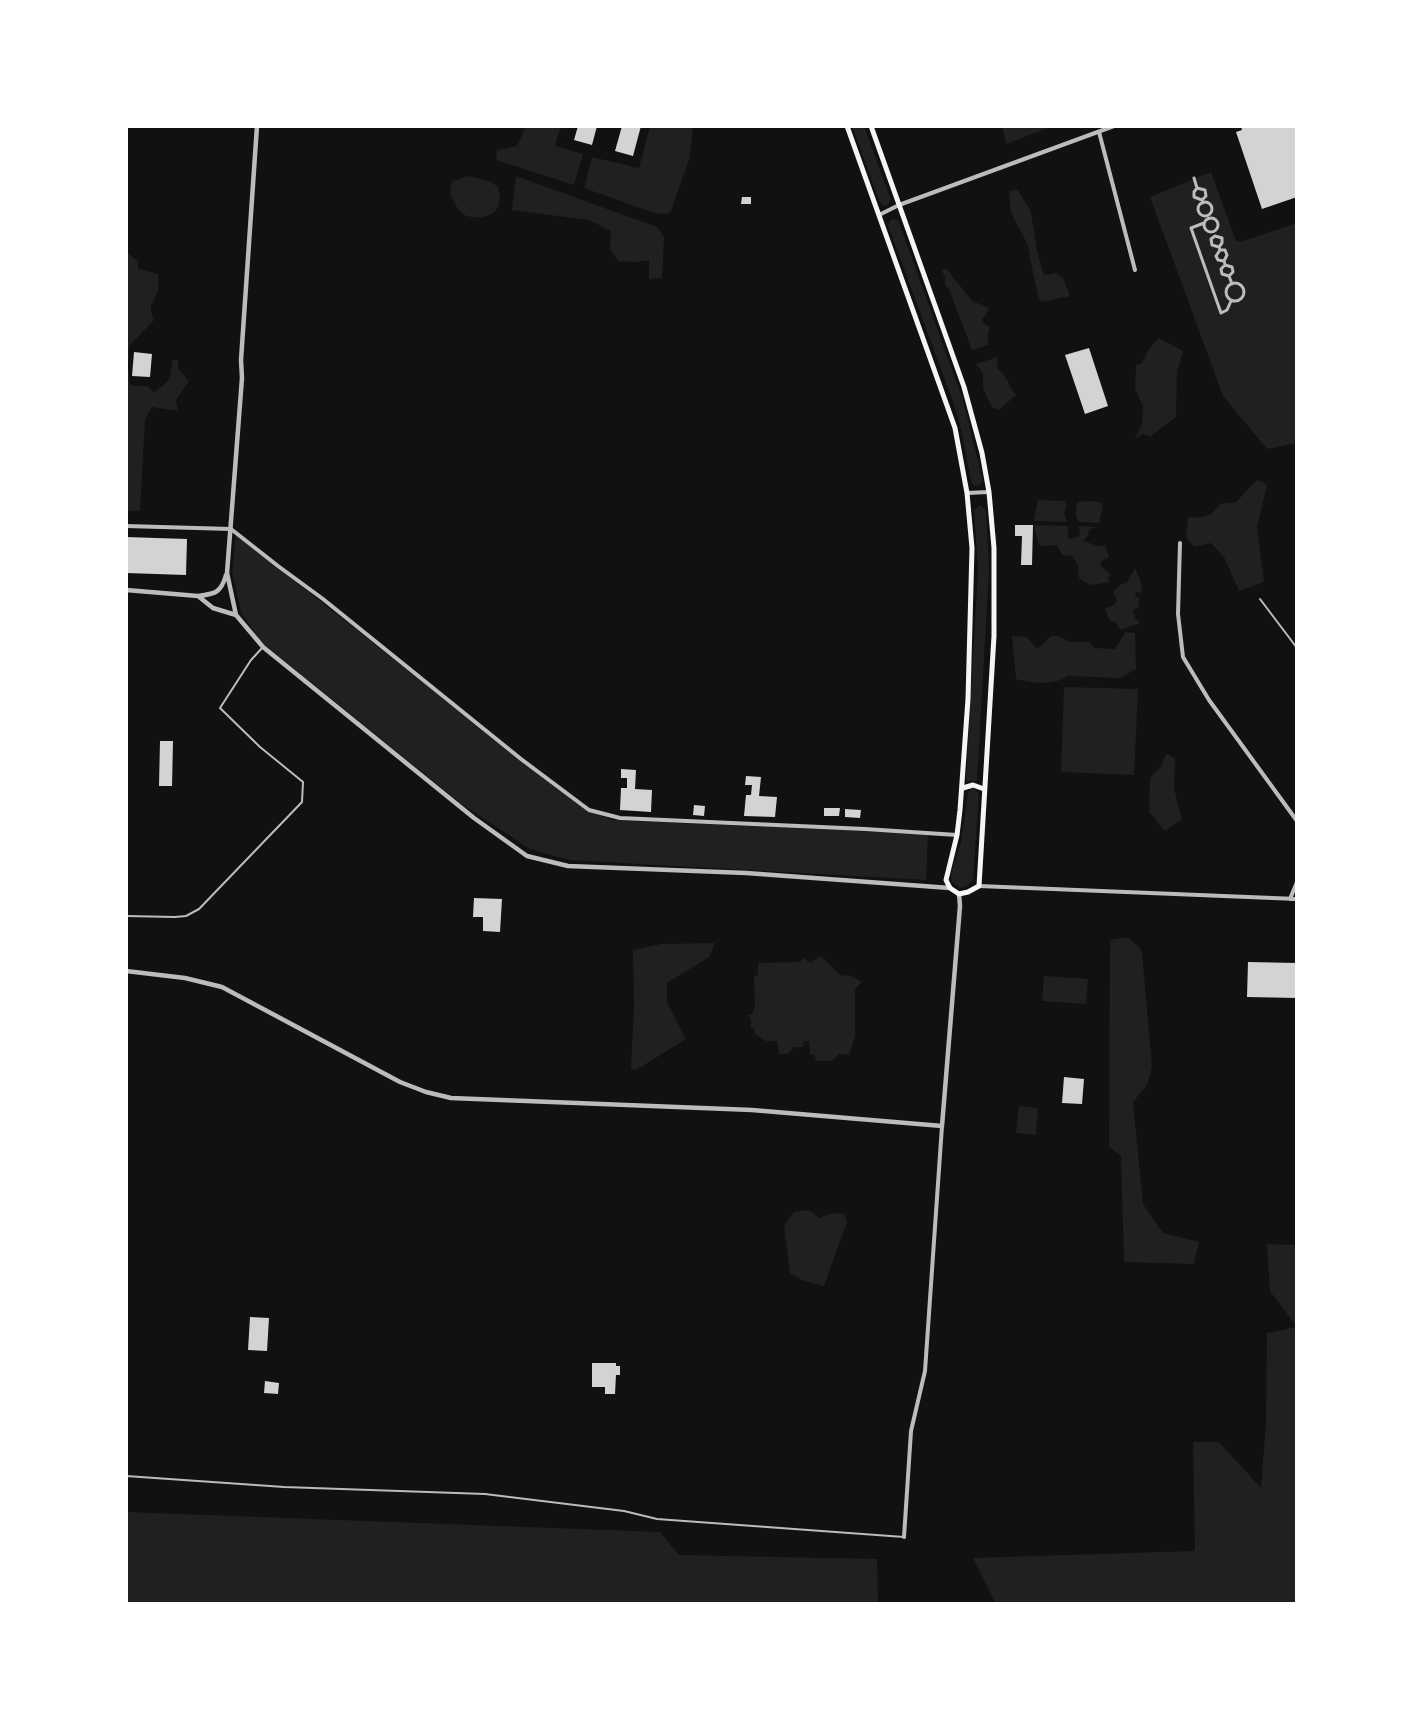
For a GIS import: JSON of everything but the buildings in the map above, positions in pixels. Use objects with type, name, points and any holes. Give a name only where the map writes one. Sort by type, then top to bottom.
[{"type":"main road","points":[[848,126],[955,428],[968,493],[972,548],[971,634],[963,788],[957,835],[946,880],[950,888],[959,894],[979,886],[994,636],[994,548],[989,492],[982,453],[964,387],[871,126]]},
{"type":"main road","points":[[963,788],[973,785],[984,789]]},
{"type":"street","points":[[126,590],[198,596],[214,594],[223,585],[227,573],[256,126]]},
{"type":"street","points":[[879,215],[1114,126]]},
{"type":"street","points":[[1099,132],[1135,270]]},
{"type":"street","points":[[1194,178],[1197,188],[1194,197],[1209,203],[1212,208],[1204,223],[1191,228],[1221,313],[1227,310],[1231,301]]},
{"type":"street","points":[[1197,188],[1203,188],[1206,193],[1199,207],[1199,213],[1214,219],[1218,224],[1211,242],[1213,246],[1227,252],[1221,269],[1222,274],[1229,276]]},
{"type":"street","points":[[1204,223],[1205,229],[1222,238],[1216,256],[1218,260],[1232,267],[1233,273],[1229,276]]},
{"type":"street","points":[[1229,276],[1232,284]]},
{"type":"street","points":[[1232,284],[1239,284],[1244,293],[1241,299],[1231,301],[1225,292],[1232,284]]},
{"type":"street","points":[[968,493],[989,492]]},
{"type":"street","points":[[126,526],[231,529],[323,599],[520,759],[589,810],[620,818],[957,835]]},
{"type":"street","points":[[1180,543],[1178,614],[1183,657],[1209,700],[1297,821]]},
{"type":"street","points":[[227,573],[237,615],[263,647],[474,818],[527,856],[568,866],[746,873],[950,888]]},
{"type":"street","points":[[198,596],[213,609],[237,615]]},
{"type":"street","points":[[1290,899],[1297,882]]},
{"type":"street","points":[[979,886],[1297,899]]},
{"type":"street","points":[[904,1537],[911,1431],[925,1371],[960,906],[959,894]]},
{"type":"street","points":[[126,971],[185,978],[222,987],[400,1082],[451,1098],[752,1110],[942,1126]]},
{"type":"lane","points":[[1260,599],[1297,648]]},
{"type":"lane","points":[[126,916],[176,917],[186,916],[199,909],[302,802],[303,782],[260,747],[220,708],[251,660],[263,647]]},
{"type":"lane","points":[[126,1476],[284,1487],[485,1494],[624,1511],[657,1520],[904,1537]]},
{"type":"shaded area","points":[[526,126],[561,126],[555,146],[583,154],[574,185],[496,160],[497,150],[517,146]]},
{"type":"shaded area","points":[[650,126],[693,126],[689,160],[671,211],[666,214],[654,213],[584,188],[592,157],[639,168]]},
{"type":"shaded area","points":[[852,126],[864,126],[891,200],[887,206],[880,203]]},
{"type":"shaded area","points":[[998,126],[1063,126],[1048,128],[1006,144],[1003,129]]},
{"type":"shaded area","points":[[1211,172],[1236,241],[1243,241],[1297,223],[1297,443],[1267,449],[1223,396],[1150,197]]},
{"type":"shaded area","points":[[469,176],[491,182],[498,187],[499,205],[492,214],[482,217],[467,216],[457,207],[450,193],[452,181]]},
{"type":"shaded area","points":[[516,176],[657,227],[664,237],[662,278],[649,279],[649,260],[619,261],[610,249],[611,231],[589,220],[512,210]]},
{"type":"shaded area","points":[[1018,190],[1031,212],[1037,251],[1044,275],[1056,273],[1063,278],[1070,296],[1041,302],[1038,296],[1027,243],[1011,213],[1009,191]]},
{"type":"shaded area","points":[[891,219],[898,220],[963,400],[982,477],[982,482],[978,486],[973,485],[971,481],[953,402],[888,225]]},
{"type":"shaded area","points":[[126,252],[138,261],[138,269],[158,274],[158,290],[151,307],[154,320],[129,346],[130,385],[147,386],[154,392],[169,379],[172,360],[178,360],[178,368],[189,381],[176,400],[178,411],[152,407],[145,420],[140,511],[126,511]]},
{"type":"shaded area","points":[[946,268],[972,301],[990,308],[982,320],[990,327],[988,345],[972,350],[949,289],[945,285],[942,271]]},
{"type":"shaded area","points":[[1159,338],[1183,351],[1177,372],[1176,417],[1151,436],[1142,434],[1135,439],[1142,423],[1143,406],[1135,389],[1136,365],[1142,363],[1149,349]]},
{"type":"shaded area","points":[[998,357],[997,368],[1016,395],[999,410],[992,407],[983,389],[983,373],[976,364]]},
{"type":"shaded area","points":[[1257,480],[1267,484],[1257,528],[1264,582],[1239,591],[1224,557],[1211,543],[1194,547],[1186,537],[1188,517],[1206,516],[1220,504],[1236,502]]},
{"type":"shaded area","points":[[1038,500],[1064,501],[1067,505],[1064,513],[1067,522],[1034,521]]},
{"type":"shaded area","points":[[1077,502],[1101,503],[1103,507],[1099,523],[1079,522],[1076,516]]},
{"type":"shaded area","points":[[980,505],[986,510],[989,570],[977,781],[966,781],[978,569],[974,510]]},
{"type":"shaded area","points":[[1034,525],[1068,526],[1068,538],[1072,539],[1080,536],[1079,526],[1096,527],[1089,530],[1083,541],[1098,546],[1105,545],[1109,557],[1100,562],[1110,574],[1108,579],[1111,582],[1090,585],[1079,578],[1078,565],[1072,556],[1062,555],[1057,545],[1042,546],[1038,543]]},
{"type":"shaded area","points":[[236,535],[589,812],[612,820],[928,834],[926,880],[569,860],[530,849],[463,805],[260,641],[241,612],[232,571]]},
{"type":"shaded area","points":[[1135,568],[1142,593],[1137,592],[1134,595],[1140,599],[1138,602],[1140,607],[1133,610],[1135,618],[1140,623],[1121,630],[1115,622],[1110,621],[1105,609],[1115,604],[1117,600],[1113,592],[1127,582]]},
{"type":"shaded area","points":[[1125,632],[1135,633],[1136,669],[1120,678],[1067,676],[1043,683],[1016,679],[1012,636],[1027,637],[1037,649],[1051,636],[1059,636],[1070,642],[1090,642],[1094,648],[1115,649]]},
{"type":"shaded area","points":[[1064,687],[1138,689],[1134,775],[1061,772]]},
{"type":"shaded area","points":[[1166,754],[1175,758],[1174,788],[1182,819],[1165,831],[1149,812],[1150,778],[1161,766]]},
{"type":"shaded area","points":[[973,788],[979,793],[973,880],[960,888],[952,882],[951,874],[961,842],[968,792]]},
{"type":"shaded area","points":[[1127,937],[1139,947],[1142,953],[1152,1067],[1147,1085],[1133,1102],[1143,1204],[1163,1233],[1199,1242],[1194,1264],[1124,1262],[1121,1156],[1109,1147],[1110,940]]},
{"type":"shaded area","points":[[715,943],[709,957],[667,983],[667,1002],[686,1039],[636,1070],[631,1069],[634,1006],[633,950],[661,944]]},
{"type":"shaded area","points":[[821,956],[840,975],[851,976],[862,982],[855,989],[855,1036],[849,1055],[839,1054],[832,1061],[817,1061],[814,1055],[810,1054],[809,1041],[803,1041],[803,1047],[794,1047],[787,1054],[779,1054],[777,1041],[766,1041],[755,1034],[748,1015],[752,1014],[755,1006],[754,976],[758,975],[758,963],[800,962],[803,957],[810,963]]},
{"type":"shaded area","points":[[1044,976],[1088,979],[1086,1004],[1042,1001]]},
{"type":"shaded area","points":[[1019,1106],[1038,1108],[1036,1135],[1016,1133]]},
{"type":"shaded area","points":[[808,1210],[820,1218],[831,1213],[844,1214],[847,1222],[824,1286],[804,1281],[790,1273],[784,1226],[794,1212]]},
{"type":"shaded area","points":[[1267,1244],[1297,1245],[1297,1327],[1270,1291]]},
{"type":"shaded area","points":[[1297,1327],[1297,1604],[996,1604],[973,1558],[1195,1551],[1193,1442],[1219,1442],[1261,1488],[1266,1422],[1267,1333]]},
{"type":"shaded area","points":[[126,1512],[660,1532],[679,1555],[877,1559],[878,1604],[126,1604]]}]
